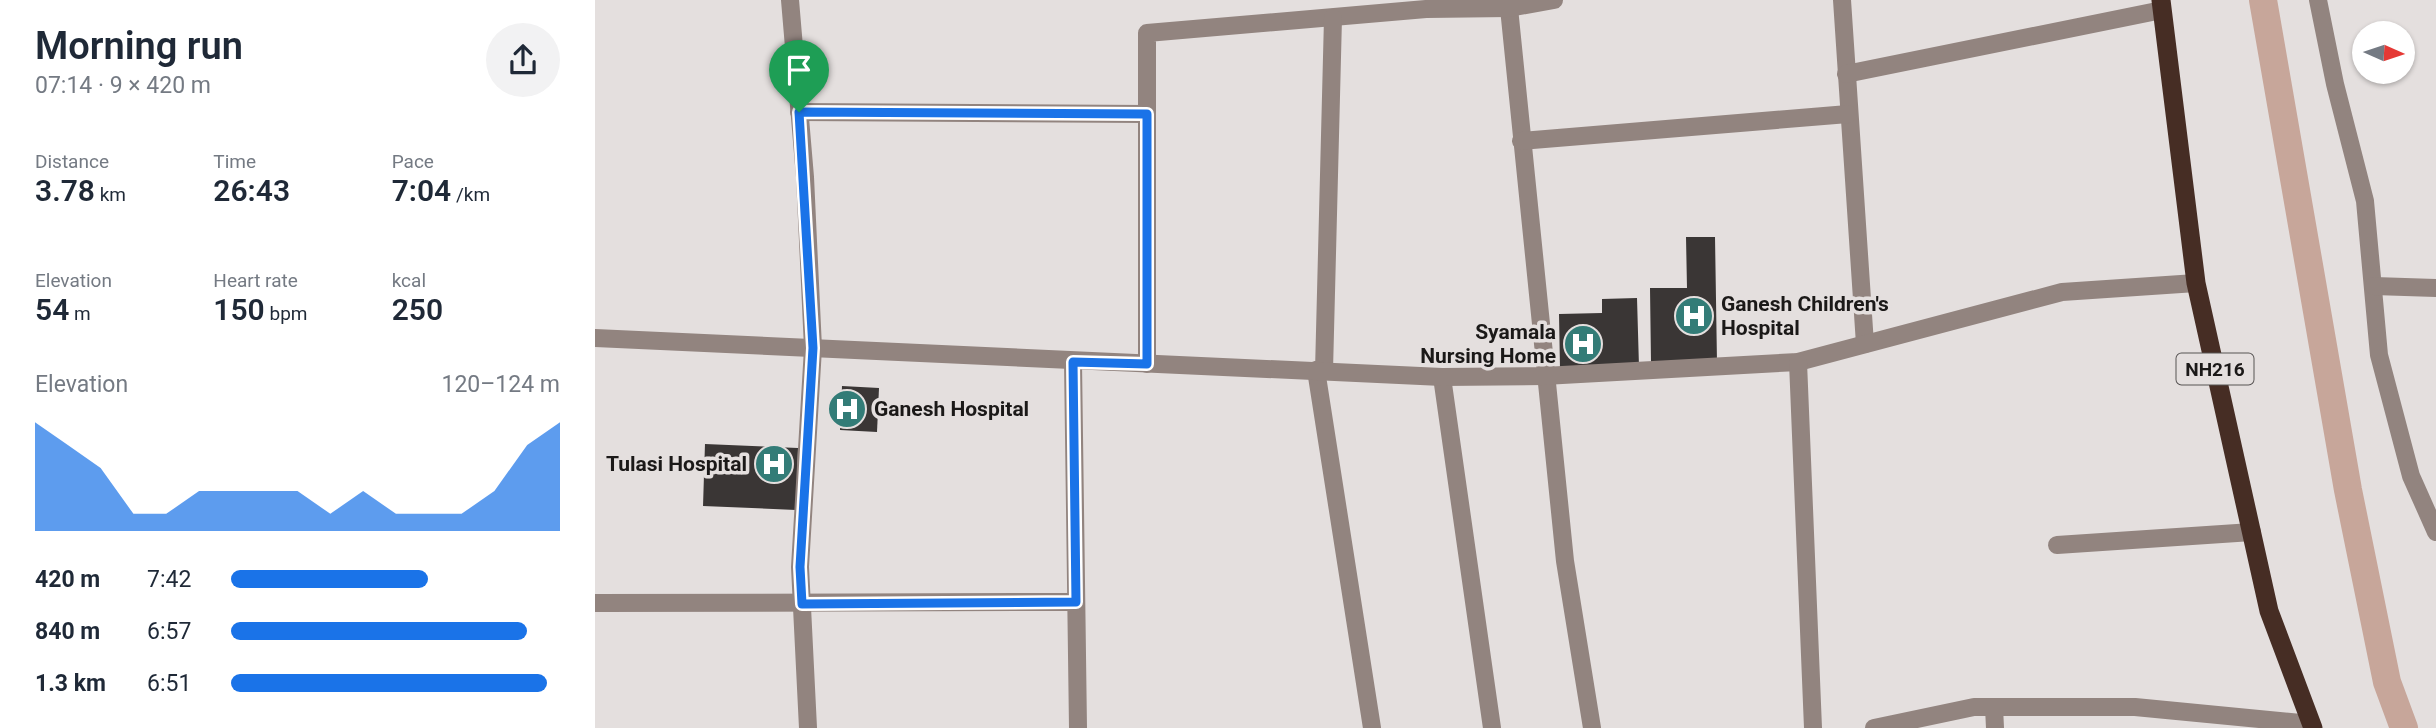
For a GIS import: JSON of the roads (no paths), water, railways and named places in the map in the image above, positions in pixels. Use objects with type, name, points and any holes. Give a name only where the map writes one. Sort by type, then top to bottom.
[{"type":"highway","name":"NH216","points":[[2162,5],[2196,283],[2269,611],[2312,726]]},
{"type":"street","points":[[790,0],[813,348],[800,567],[808,728]]},
{"type":"street","points":[[1147,364],[1147,33],[1333,18],[1413,5],[1509,8],[1553,0]]},
{"type":"street","points":[[1842,0],[1865,344]]},
{"type":"street","points":[[2318,0],[2335,84],[2365,201],[2379,355],[2411,476],[2436,532]]},
{"type":"street","points":[[1846,74],[2162,5]]},
{"type":"street","points":[[1509,8],[1544,376],[1565,561],[1593,728]]},
{"type":"street","points":[[1333,18],[1320,370],[1372,728]]},
{"type":"street","points":[[799,112],[1147,114]]},
{"type":"street","points":[[1521,141],[1848,114]]},
{"type":"street","points":[[595,338],[1442,377],[1544,376],[1798,362],[2062,292],[2196,283]]},
{"type":"street","points":[[2374,286],[2436,288]]},
{"type":"street","points":[[1073,362],[1078,728]]},
{"type":"street","points":[[1798,362],[1813,728]]},
{"type":"street","points":[[1442,377],[1492,728]]},
{"type":"street","points":[[2057,545],[2252,532]]},
{"type":"street","points":[[595,603],[1076,602]]},
{"type":"street","points":[[1874,728],[1975,707],[2135,707],[2312,726]]},
{"type":"street","points":[[1994,707],[1994,728]]},
{"type":"waterway","points":[[2263,0],[2348,490],[2387,682],[2404,728]]},
{"type":"place","name":"Ganesh Children's Hospital","points":[[1694,316]]},
{"type":"place","name":"Syamala Nursing Home","points":[[1583,344]]},
{"type":"place","name":"Ganesh Hospital","points":[[847,409]]},
{"type":"place","name":"Tulasi Hospital","points":[[774,464]]}]
